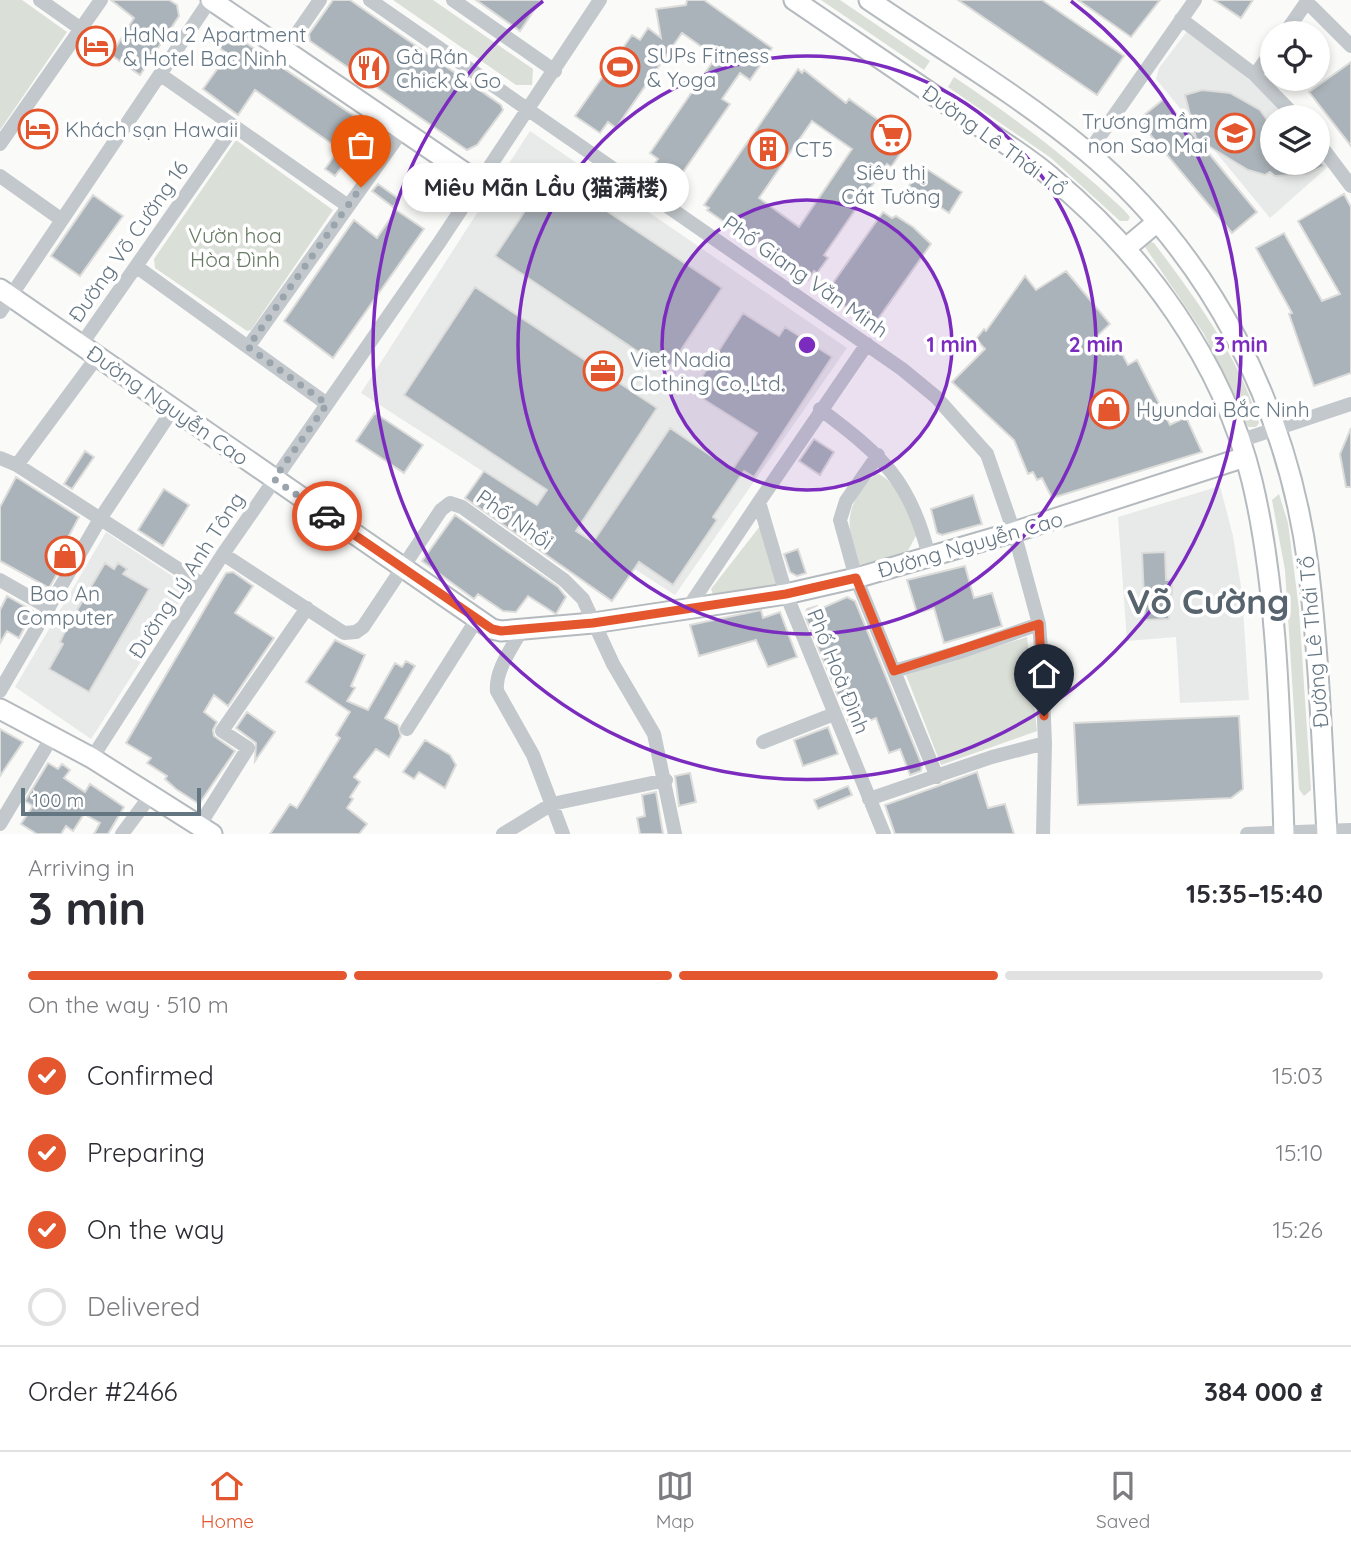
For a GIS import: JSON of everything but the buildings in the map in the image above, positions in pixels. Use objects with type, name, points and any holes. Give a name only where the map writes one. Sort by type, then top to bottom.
[{"type":"main road","points":[[210,0],[480,183]]},
{"type":"main road","name":"Đường Lê Thái Tổ","points":[[793,0],[1040,168],[1092,213],[1126,248],[1201,354],[1242,449],[1257,506],[1268,577],[1284,833]]},
{"type":"main road","name":"Đường Lê Thái Tổ","points":[[869,0],[1088,153],[1157,222],[1199,275],[1242,345],[1294,493],[1307,564],[1327,832]]},
{"type":"main road","points":[[1126,248],[1157,222]]},
{"type":"main road","name":"Đường Nguyễn Cao","points":[[3,299],[89,351],[492,629],[521,631],[593,623],[786,594],[856,578],[1014,532],[1242,449]]},
{"type":"main road","points":[[0,709],[92,758],[206,830]]},
{"type":"street","points":[[40,0],[80,29]]},
{"type":"street","points":[[0,144],[101,0]]},
{"type":"street","points":[[3,299],[62,220],[210,0]]},
{"type":"street","points":[[286,49],[320,0]]},
{"type":"street","name":"Phố Giang Văn Minh","points":[[370,0],[921,383],[980,444],[995,470],[1039,624],[1045,743],[1043,834]]},
{"type":"street","points":[[453,0],[555,71]]},
{"type":"street","points":[[1088,153],[1195,0]]},
{"type":"street","name":"Đường Lý Anh Tông","points":[[92,758],[223,554],[480,183],[598,1]]},
{"type":"street","points":[[1294,21],[1308,1],[1351,46]]},
{"type":"street","points":[[1181,19],[1255,75],[1284,105]]},
{"type":"street","points":[[1255,75],[1260,68]]},
{"type":"street","points":[[161,75],[348,205]]},
{"type":"street","name":"Đường Võ Cường 16","points":[[17,465],[89,351],[137,267],[234,126]]},
{"type":"street","points":[[248,347],[402,131]]},
{"type":"street","points":[[1330,158],[1351,186]]},
{"type":"street","points":[[0,176],[62,220]]},
{"type":"street","points":[[137,267],[327,404]]},
{"type":"street","points":[[688,608],[820,409],[867,344]]},
{"type":"street","name":"Đường Nguyễn Cao","points":[[1242,449],[1273,428],[1351,404]]},
{"type":"street","points":[[0,691],[100,519],[173,408]]},
{"type":"street","points":[[820,409],[878,455],[914,505],[929,556]]},
{"type":"street","points":[[878,455],[846,501],[840,520],[856,578],[937,776]]},
{"type":"street","points":[[0,458],[17,465],[203,584]]},
{"type":"street","name":"Phố Hoà Đình","points":[[759,502],[786,594],[884,834]]},
{"type":"street","name":"Phố Nhồi","points":[[223,554],[344,633],[356,632],[363,627],[441,510],[447,504],[457,505],[564,580],[583,599],[593,623]]},
{"type":"street","points":[[0,580],[49,608]]},
{"type":"street","points":[[206,830],[248,748],[222,731],[307,608]]},
{"type":"street","points":[[407,729],[477,619]]},
{"type":"street","points":[[593,623],[654,734],[666,780],[675,834]]},
{"type":"street","points":[[894,671],[1039,624]]},
{"type":"street","points":[[521,631],[503,664],[496,682],[497,691],[533,755],[562,834]]},
{"type":"street","points":[[763,742],[834,714]]},
{"type":"street","points":[[0,824],[52,737]]},
{"type":"street","points":[[869,799],[992,757],[1045,743]]},
{"type":"street","points":[[503,834],[552,804],[666,780]]},
{"type":"street","points":[[122,834],[150,795]]},
{"type":"street","points":[[1247,834],[1351,830]]},
{"type":"shaded area","name":"Trương mầm non Sao Mai","points":[[1188,30],[1276,105],[1260,105],[1260,175],[1319,175],[1270,218],[1156,79],[1159,68]]},
{"type":"shaded area","name":"Viet Nadia Clothing Co.,Ltd.","points":[[530,131],[847,348],[675,595],[361,393]]},
{"type":"shaded area","points":[[1220,486],[1233,536],[1242,593],[1249,700],[1180,703],[1176,637],[1127,641],[1118,517]]},
{"type":"shaded area","points":[[106,532],[189,587],[91,739],[15,687]]},
{"type":"green space","points":[[0,0],[22,0],[67,32],[0,130]]},
{"type":"green space","points":[[393,0],[433,0],[533,69],[532,85],[516,85]]},
{"type":"green space","points":[[821,0],[840,0],[930,61],[924,70]]},
{"type":"green space","points":[[954,77],[1063,157],[1124,210],[1130,217],[1128,221],[1120,221],[1051,158],[948,87]]},
{"type":"green space","name":"Vườn hoa Hòa Đình","points":[[236,140],[333,210],[251,330],[247,331],[155,268],[154,259]]},
{"type":"green space","points":[[1148,241],[1154,243],[1185,284],[1228,351],[1251,399],[1259,423],[1256,427],[1248,427],[1204,334],[1145,247]]},
{"type":"green space","points":[[879,474],[893,485],[904,500],[917,534],[906,554],[858,565],[850,525],[852,507],[863,487]]},
{"type":"green space","points":[[1279,494],[1288,523],[1299,609],[1311,790],[1304,796],[1299,789],[1285,570],[1272,500]]},
{"type":"green space","points":[[760,526],[778,586],[714,597],[711,589]]},
{"type":"green space","points":[[1027,637],[1037,731],[941,765],[906,675]]},
{"type":"way so far","points":[[327,516],[274,479],[327,404],[248,347],[361,187]]},
{"type":"place","name":"HaNa 2 Apartment & Hotel Bac Ninh","points":[[96,46]]},
{"type":"place","name":"SUPs Fitness & Yoga","points":[[620,67]]},
{"type":"place","name":"Gà Rán Chick & Go","points":[[369,68]]},
{"type":"place","name":"Khách sạn Hawaii","points":[[38,129]]},
{"type":"place","name":"Trương mầm non Sao Mai","points":[[1235,133]]},
{"type":"place","name":"Siêu thị Cát Tường","points":[[891,135]]},
{"type":"place","name":"CT5","points":[[768,149]]},
{"type":"place","name":"Miêu Mãn Lầu (猫满楼)","points":[[361,187]]},
{"type":"place","name":"Viet Nadia Clothing Co.,Ltd.","points":[[603,371]]},
{"type":"place","name":"Hyundai Bắc Ninh","points":[[1109,409]]},
{"type":"place","name":"Bao An Computer","points":[[65,556]]},
{"type":"district","name":"Võ Cường","points":[[1208,601]]},
{"type":"route","points":[[327,516],[492,629],[501,631],[593,623],[786,594],[856,578],[894,671],[963,651],[1039,624],[1044,716]]}]
